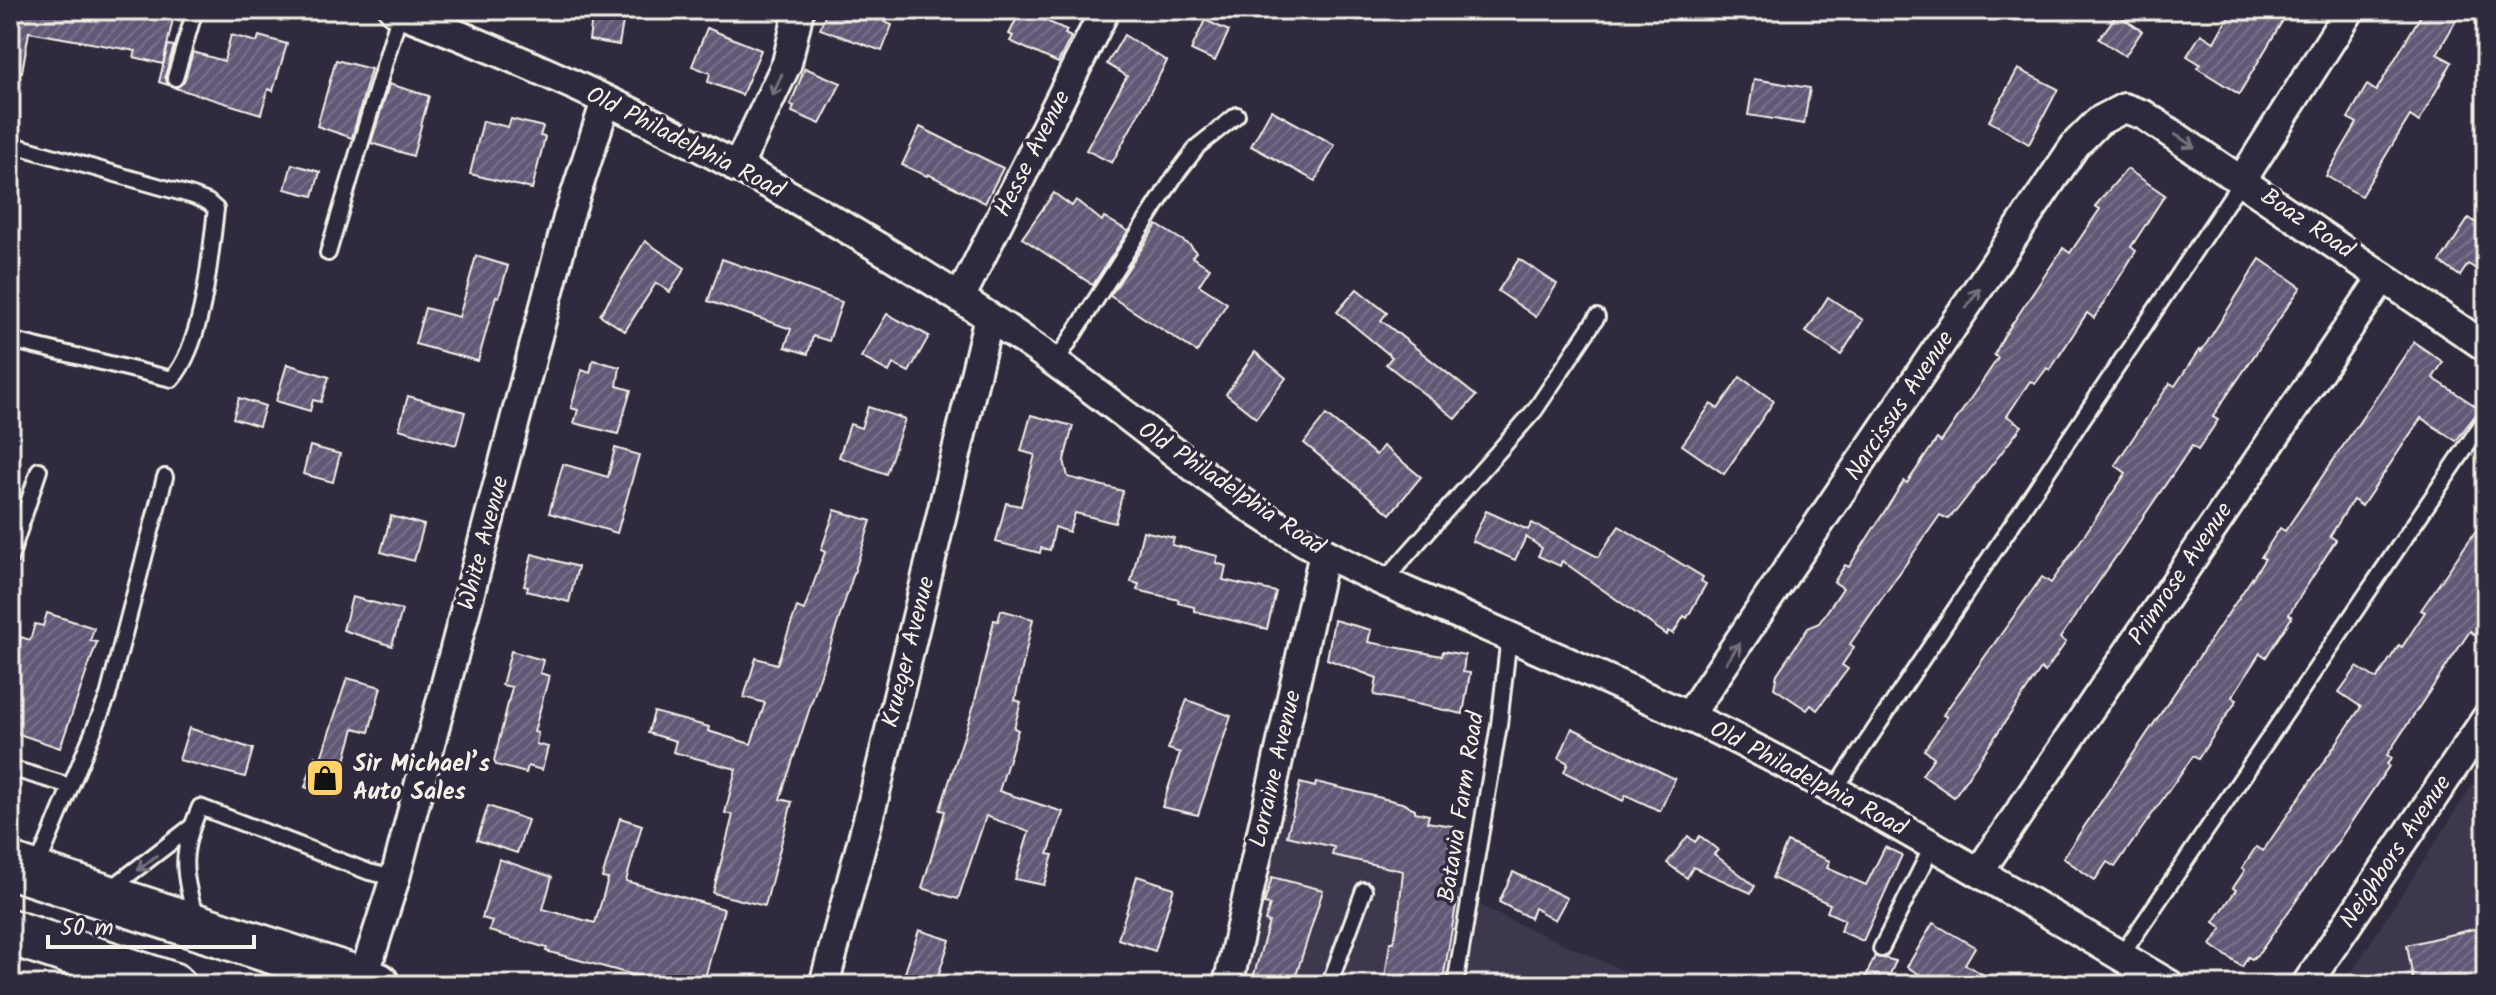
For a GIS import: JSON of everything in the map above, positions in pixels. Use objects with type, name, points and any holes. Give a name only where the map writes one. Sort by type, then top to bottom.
[{"type":"highway","points":[[22,870],[367,983]]},
{"type":"highway","points":[[10,932],[172,985]]},
{"type":"street","points":[[737,168],[787,63],[799,10]]},
{"type":"street","name":"Hesse Avenue","points":[[960,298],[1105,10]]},
{"type":"street","points":[[2242,180],[2350,10]]},
{"type":"street","name":"Old Philadelphia Road","points":[[397,11],[606,101],[842,224],[1056,362],[1204,475],[1324,553],[1688,717],[1834,791],[1933,845],[2170,985]]},
{"type":"street","name":"White Avenue","points":[[367,983],[568,218],[606,101]]},
{"type":"street","name":"Boaz Road","points":[[2124,108],[2144,115],[2486,347]]},
{"type":"street","name":"Narcissus Avenue","points":[[1688,717],[2076,144],[2099,121],[2124,108]]},
{"type":"street","name":"Primrose Avenue","points":[[1979,872],[2383,277]]},
{"type":"street","name":"Krueger Avenue","points":[[824,985],[873,801],[989,317]]},
{"type":"street","name":"Lorraine Avenue","points":[[1228,985],[1324,553]]},
{"type":"street","name":"Neighbors Avenue","points":[[2306,985],[2486,719]]},
{"type":"lane","points":[[175,78],[195,10]]},
{"type":"lane","points":[[328,253],[397,11]]},
{"type":"lane","points":[[1056,362],[1175,176],[1198,146],[1237,115]]},
{"type":"lane","points":[[10,144],[193,196],[216,209],[208,273],[191,343],[180,369],[172,379],[10,340]]},
{"type":"lane","points":[[1834,791],[2242,180]]},
{"type":"lane","points":[[1383,582],[1535,410],[1597,317]]},
{"type":"lane","points":[[2121,956],[2486,418]]},
{"type":"lane","points":[[10,558],[39,470]]},
{"type":"lane","points":[[22,870],[70,786],[108,696],[165,477]]},
{"type":"lane","name":"Batavia Farm Road","points":[[1455,985],[1499,725],[1509,636]]},
{"type":"lane","points":[[10,768],[70,786]]},
{"type":"lane","points":[[198,927],[183,869],[191,827],[200,807],[369,872],[395,878]]},
{"type":"lane","points":[[101,895],[191,827]]},
{"type":"lane","points":[[1881,949],[1933,845]]},
{"type":"lane","points":[[1329,985],[1364,890]]},
{"type":"shaded area","points":[[2486,764],[2486,985],[2343,985]]},
{"type":"shaded area","points":[[1283,807],[1381,836],[1490,911],[1656,985],[1245,985]]},
{"type":"building","points":[[10,10],[175,10],[163,64],[134,57],[136,51],[29,32],[22,72],[10,71]]},
{"type":"building","points":[[593,10],[625,10],[619,45],[589,40]]},
{"type":"building","points":[[827,10],[875,10],[887,14],[884,22],[892,25],[882,51],[820,29]]},
{"type":"building","points":[[1021,10],[1067,30],[1065,34],[1071,37],[1058,63],[1010,41],[1013,36],[1009,34]]},
{"type":"building","points":[[2232,10],[2289,10],[2239,94],[2197,68],[2200,64],[2187,56],[2201,34],[2214,42]]},
{"type":"building","points":[[2424,10],[2462,10],[2437,54],[2452,62],[2419,122],[2410,116],[2361,196],[2326,176],[2357,123],[2348,118],[2367,85],[2376,91]]},
{"type":"building","points":[[2117,14],[2142,31],[2125,56],[2099,39]]},
{"type":"building","points":[[1205,20],[1229,31],[1215,61],[1191,50]]},
{"type":"building","points":[[707,28],[761,50],[742,95],[708,82],[710,73],[692,66]]},
{"type":"building","points":[[231,35],[257,42],[259,36],[287,44],[273,91],[268,89],[261,114],[175,88],[184,82],[193,52],[224,61]]},
{"type":"building","points":[[1124,35],[1167,61],[1112,163],[1086,150],[1127,76],[1107,64]]},
{"type":"building","points":[[168,45],[174,46],[165,76],[168,85],[159,82]]},
{"type":"building","points":[[336,60],[371,69],[352,138],[317,126]]},
{"type":"building","points":[[805,68],[841,83],[820,124],[792,112],[794,106],[790,105]]},
{"type":"building","points":[[2018,69],[2058,89],[2029,144],[1989,121]]},
{"type":"building","points":[[1754,79],[1810,88],[1804,124],[1748,115]]},
{"type":"building","points":[[389,84],[429,96],[413,156],[371,143]]},
{"type":"building","points":[[1271,110],[1335,145],[1315,181],[1251,146]]},
{"type":"building","points":[[511,119],[543,127],[540,136],[545,137],[532,189],[470,174],[483,121],[508,127]]},
{"type":"building","points":[[920,127],[1003,168],[985,203],[928,174],[902,165]]},
{"type":"building","points":[[292,164],[320,172],[313,196],[285,189]]},
{"type":"building","points":[[2127,169],[2165,195],[2131,247],[2136,251],[2094,318],[2087,313],[2050,370],[2047,368],[2035,384],[2030,381],[2007,416],[2022,426],[1956,511],[1948,519],[1940,515],[1850,644],[1854,647],[1842,665],[1848,669],[1817,710],[1811,705],[1807,710],[1774,688],[1777,674],[1808,628],[1819,623],[1843,588],[1834,582],[1845,565],[1849,567],[1904,481],[1907,483],[1937,439],[1941,442],[1998,358],[1994,355],[2004,336],[2063,248],[2070,253],[2100,209],[2095,206]]},
{"type":"building","points":[[1054,193],[1072,206],[1076,200],[1102,221],[1104,217],[1128,231],[1093,285],[1022,238]]},
{"type":"building","points":[[2469,218],[2486,229],[2486,275],[2468,264],[2460,276],[2440,262]]},
{"type":"building","points":[[1157,225],[1190,245],[1196,252],[1192,257],[1210,268],[1199,285],[1227,303],[1197,352],[1110,296]]},
{"type":"building","points":[[645,241],[685,268],[670,292],[656,283],[625,331],[600,315]]},
{"type":"building","points":[[476,256],[508,266],[499,297],[496,296],[478,361],[415,344],[425,308],[459,317]]},
{"type":"building","points":[[722,259],[842,302],[829,341],[813,336],[808,354],[785,347],[791,329],[708,301]]},
{"type":"building","points":[[1519,259],[1557,284],[1536,317],[1498,291]]},
{"type":"building","points":[[2260,259],[2301,287],[2215,413],[2213,417],[2218,420],[2198,450],[2192,446],[2060,638],[2066,642],[2045,672],[2041,669],[1954,797],[1922,775],[1934,757],[1924,750],[1947,717],[1943,715],[2042,577],[2051,583],[2077,546],[2126,473],[2115,465],[2170,383],[2175,386],[2199,350],[2201,352]]},
{"type":"building","points":[[1357,289],[1387,313],[1381,320],[1476,396],[1456,419],[1386,364],[1392,357],[1337,312]]},
{"type":"building","points":[[1828,297],[1863,320],[1841,355],[1806,332]]},
{"type":"building","points":[[887,314],[929,336],[909,372],[893,364],[889,372],[861,357]]},
{"type":"building","points":[[2414,342],[2443,362],[2433,378],[2480,409],[2456,441],[2421,418],[2362,506],[2353,500],[2330,536],[2336,540],[2289,614],[2292,617],[2266,657],[2260,653],[2232,697],[2237,700],[2198,759],[2193,756],[2115,867],[2107,862],[2095,880],[2063,858],[2265,559],[2261,557],[2280,528],[2285,531]]},
{"type":"building","points":[[1255,352],[1286,378],[1256,418],[1226,394]]},
{"type":"building","points":[[593,360],[620,367],[617,386],[631,390],[618,434],[574,423],[578,410],[571,408],[578,382],[582,370],[590,373]]},
{"type":"building","points":[[287,364],[329,377],[321,402],[313,400],[310,411],[276,401]]},
{"type":"building","points":[[1740,377],[1774,401],[1724,474],[1682,445],[1711,404],[1718,409]]},
{"type":"building","points":[[408,396],[465,412],[456,445],[399,429]]},
{"type":"building","points":[[239,398],[265,406],[259,426],[233,418]]},
{"type":"building","points":[[868,407],[905,419],[886,474],[839,457],[850,424],[861,428]]},
{"type":"building","points":[[1031,415],[1073,426],[1064,460],[1068,477],[1123,491],[1115,523],[1075,513],[1069,532],[1055,527],[1050,550],[1041,548],[1040,553],[996,542],[1006,503],[1021,506],[1035,455],[1021,451]]},
{"type":"building","points":[[1326,415],[1376,455],[1383,446],[1421,477],[1390,514],[1304,443]]},
{"type":"building","points":[[310,446],[340,454],[333,482],[303,474]]},
{"type":"building","points":[[615,448],[639,455],[617,533],[549,513],[563,464],[608,477]]},
{"type":"building","points":[[835,510],[871,521],[780,799],[792,802],[765,906],[713,893],[733,815],[725,813],[736,769],[673,752],[676,741],[648,733],[654,712],[709,727],[708,731],[751,744],[765,703],[744,697],[756,658],[777,664],[797,607],[804,610],[825,552],[821,550]]},
{"type":"building","points":[[1486,511],[1528,530],[1532,523],[1598,557],[1619,526],[1703,577],[1701,581],[1706,584],[1687,618],[1684,616],[1673,634],[1668,631],[1667,635],[1562,561],[1560,566],[1538,556],[1542,548],[1526,537],[1515,560],[1472,541]]},
{"type":"building","points":[[391,516],[424,525],[414,561],[381,552]]},
{"type":"building","points":[[2486,516],[2486,618],[2474,634],[2470,631],[2387,755],[2392,758],[2387,764],[2389,766],[2339,840],[2260,952],[2252,959],[2248,957],[2242,967],[2211,945],[2222,928],[2214,922],[2236,890],[2233,888],[2245,870],[2242,868],[2256,847],[2263,851],[2361,707],[2339,692],[2357,667],[2377,679],[2399,645],[2402,647],[2425,612],[2421,610]]},
{"type":"building","points":[[1143,531],[1174,538],[1172,545],[1218,556],[1216,563],[1226,566],[1223,580],[1276,592],[1267,629],[1194,611],[1194,607],[1178,603],[1179,600],[1137,590],[1139,584],[1131,582]]},
{"type":"building","points":[[532,554],[578,567],[569,602],[527,591],[528,587],[524,586]]},
{"type":"building","points":[[352,597],[402,610],[392,646],[343,630]]},
{"type":"building","points":[[1001,610],[1033,619],[1015,700],[1021,702],[1014,728],[1018,730],[999,791],[1063,812],[1048,854],[1053,855],[1044,885],[1015,879],[1029,832],[986,816],[958,899],[922,888],[945,811],[940,810],[974,705],[994,620],[998,621]]},
{"type":"building","points":[[47,613],[94,628],[90,641],[97,642],[60,748],[10,731],[10,672],[21,637],[30,640],[35,624],[43,626]]},
{"type":"building","points":[[1334,620],[1371,630],[1368,642],[1442,656],[1443,651],[1465,655],[1463,672],[1470,673],[1463,714],[1374,695],[1377,678],[1327,659]]},
{"type":"building","points":[[511,651],[543,660],[540,673],[549,676],[534,732],[538,733],[536,744],[548,747],[542,770],[528,766],[526,773],[496,765],[494,761],[512,687],[502,685]]},
{"type":"building","points":[[347,678],[381,687],[369,732],[354,728],[335,797],[305,787],[315,756],[321,758]]},
{"type":"building","points":[[1187,700],[1231,716],[1198,815],[1162,807],[1180,753],[1168,749]]},
{"type":"building","points":[[189,728],[253,749],[245,777],[179,760]]},
{"type":"building","points":[[1572,728],[1675,779],[1660,811],[1626,795],[1623,801],[1564,772],[1568,763],[1559,758]]},
{"type":"building","points":[[1316,782],[1402,803],[1415,809],[1415,812],[1429,815],[1427,822],[1453,826],[1441,897],[1457,900],[1442,985],[1384,985],[1390,942],[1394,942],[1398,920],[1403,871],[1332,855],[1334,847],[1287,836],[1300,783],[1315,787]]},
{"type":"building","points":[[488,806],[528,820],[517,853],[477,840]]},
{"type":"building","points":[[620,818],[642,825],[626,881],[724,909],[703,985],[670,985],[546,951],[547,948],[489,931],[492,921],[482,918],[499,859],[552,877],[543,909],[595,923],[608,879],[602,878]]},
{"type":"building","points":[[1688,836],[1695,842],[1700,836],[1718,850],[1714,854],[1755,886],[1751,893],[1693,867],[1687,878],[1667,863]]},
{"type":"building","points":[[1787,842],[1830,861],[1827,868],[1866,885],[1885,847],[1902,855],[1863,941],[1840,931],[1845,920],[1827,912],[1830,904],[1772,878]]},
{"type":"building","points":[[1513,872],[1567,898],[1555,920],[1534,908],[1530,918],[1499,902]]},
{"type":"building","points":[[1137,876],[1174,888],[1155,951],[1118,939]]},
{"type":"building","points":[[1272,877],[1323,890],[1293,985],[1253,978],[1269,922],[1265,921],[1270,905],[1264,904]]},
{"type":"building","points":[[1933,923],[1975,947],[1965,964],[2001,985],[1937,985],[1907,967]]},
{"type":"building","points":[[2486,926],[2486,985],[2414,985],[2407,945]]},
{"type":"building","points":[[919,930],[950,940],[935,985],[901,985]]},
{"type":"building","points":[[1875,956],[1896,961],[1885,985],[1862,985]]},
{"type":"place","name":"Sir Michael’s Auto Sales","points":[[325,778]]}]
